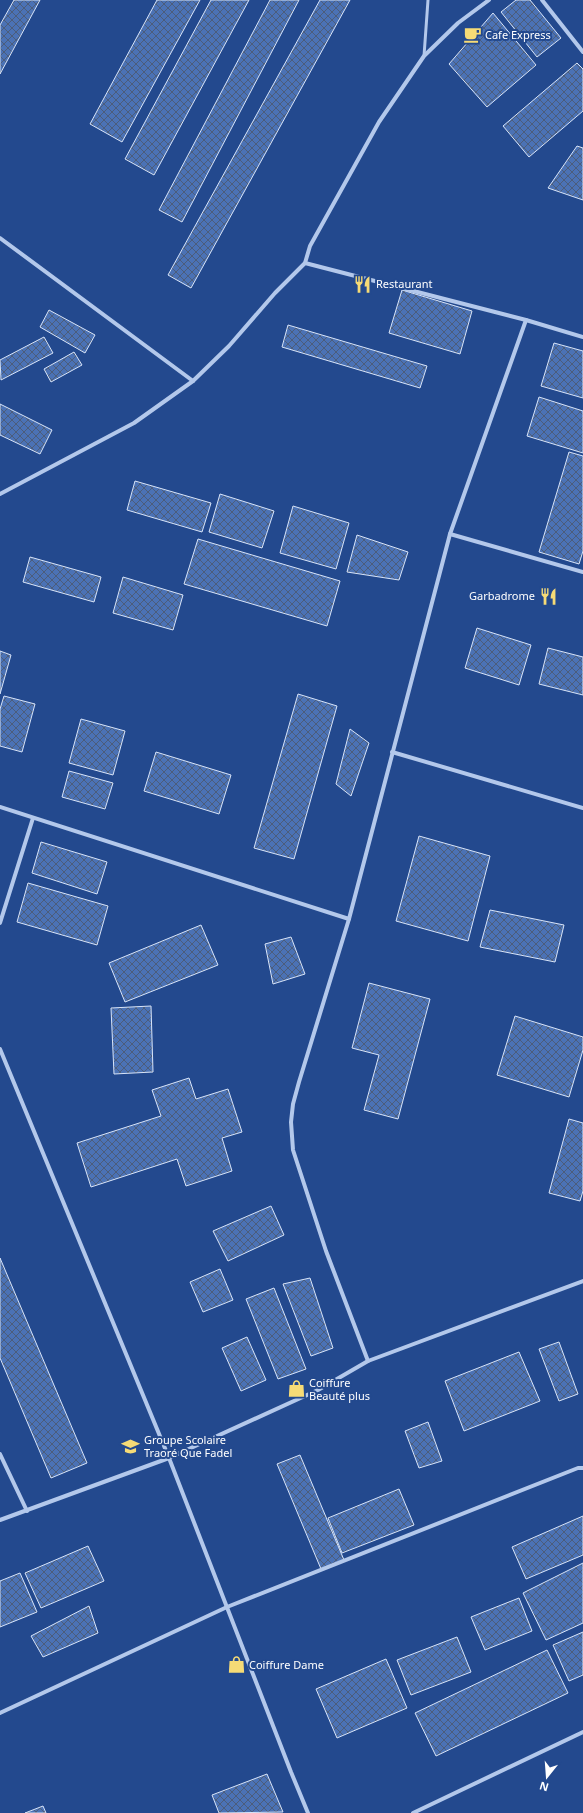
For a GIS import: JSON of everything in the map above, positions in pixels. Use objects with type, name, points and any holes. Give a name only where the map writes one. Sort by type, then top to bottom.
[{"type":"street","points":[[0,494],[134,423],[193,381],[229,346],[274,293],[304,263],[310,246],[379,122],[424,56],[458,23],[489,0]]},
{"type":"street","points":[[542,0],[583,52]]},
{"type":"street","points":[[0,238],[193,381]]},
{"type":"street","points":[[304,263],[526,320],[583,337]]},
{"type":"street","points":[[368,1361],[326,1251],[293,1150],[291,1122],[293,1104],[349,919],[450,534],[526,320]]},
{"type":"street","points":[[450,534],[583,572]]},
{"type":"street","points":[[392,752],[583,808]]},
{"type":"street","points":[[0,807],[349,919]]},
{"type":"street","points":[[0,923],[33,818]]},
{"type":"street","points":[[0,1049],[169,1458],[226,1607],[308,1813]]},
{"type":"street","points":[[0,1520],[169,1458],[318,1390],[368,1361],[583,1281]]},
{"type":"street","points":[[0,1454],[27,1511]]},
{"type":"street","points":[[0,1713],[226,1607],[578,1468],[583,1468]]},
{"type":"street","points":[[413,1813],[583,1732]]},
{"type":"lane","points":[[424,56],[428,0]]},
{"type":"building","points":[[14,0],[40,0],[0,74],[0,25]]},
{"type":"building","points":[[157,0],[200,0],[122,142],[90,124]]},
{"type":"building","points":[[211,0],[249,0],[154,175],[125,159]]},
{"type":"building","points":[[270,0],[299,0],[182,222],[159,210]]},
{"type":"building","points":[[320,0],[350,0],[191,288],[168,275]]},
{"type":"building","points":[[516,0],[530,0],[561,38],[537,57],[501,12]]},
{"type":"building","points":[[493,13],[536,65],[487,107],[449,64]]},
{"type":"building","points":[[577,63],[583,69],[583,111],[529,157],[503,126]]},
{"type":"building","points":[[577,146],[583,148],[583,200],[548,188]]},
{"type":"building","points":[[402,290],[472,311],[460,354],[389,333]]},
{"type":"building","points":[[49,310],[95,335],[85,353],[40,327]]},
{"type":"building","points":[[288,325],[427,366],[420,388],[282,347]]},
{"type":"building","points":[[44,337],[53,353],[1,380],[0,360]]},
{"type":"building","points":[[554,343],[583,351],[583,398],[541,386]]},
{"type":"building","points":[[74,352],[82,365],[51,382],[44,369]]},
{"type":"building","points":[[539,397],[583,411],[583,453],[527,436]]},
{"type":"building","points":[[0,404],[52,430],[40,454],[0,435]]},
{"type":"building","points":[[569,452],[583,456],[583,551],[579,564],[539,552]]},
{"type":"building","points":[[135,481],[211,503],[202,532],[127,510]]},
{"type":"building","points":[[220,494],[274,511],[262,548],[209,532]]},
{"type":"building","points":[[293,506],[349,523],[336,569],[280,553]]},
{"type":"building","points":[[357,535],[408,552],[399,580],[347,572]]},
{"type":"building","points":[[198,539],[340,581],[327,626],[184,584]]},
{"type":"building","points":[[30,557],[101,577],[94,602],[23,582]]},
{"type":"building","points":[[123,577],[183,595],[173,630],[113,613]]},
{"type":"building","points":[[477,628],[531,645],[519,685],[465,668]]},
{"type":"building","points":[[548,648],[583,657],[583,695],[539,684]]},
{"type":"building","points":[[0,651],[11,655],[0,694]]},
{"type":"building","points":[[298,694],[337,706],[294,859],[254,848]]},
{"type":"building","points":[[4,696],[35,704],[22,752],[0,746],[0,709]]},
{"type":"building","points":[[81,719],[125,731],[113,775],[69,763]]},
{"type":"building","points":[[350,729],[369,743],[351,796],[336,784]]},
{"type":"building","points":[[156,752],[231,775],[219,814],[144,791]]},
{"type":"building","points":[[69,771],[113,783],[105,809],[62,797]]},
{"type":"building","points":[[419,836],[490,856],[468,941],[396,921]]},
{"type":"building","points":[[41,842],[107,862],[97,894],[32,873]]},
{"type":"building","points":[[28,883],[108,906],[97,945],[17,922]]},
{"type":"building","points":[[490,910],[564,925],[555,962],[480,947]]},
{"type":"building","points":[[201,925],[218,965],[125,1002],[109,963]]},
{"type":"building","points":[[291,937],[305,974],[273,984],[265,944]]},
{"type":"building","points":[[369,983],[430,999],[398,1119],[364,1110],[379,1055],[352,1048]]},
{"type":"building","points":[[151,1006],[153,1072],[114,1074],[111,1008]]},
{"type":"building","points":[[515,1016],[583,1037],[583,1050],[569,1097],[497,1075]]},
{"type":"building","points":[[189,1078],[196,1099],[228,1089],[242,1132],[222,1138],[232,1171],[186,1186],[177,1159],[91,1187],[77,1143],[161,1116],[152,1090]]},
{"type":"building","points":[[569,1119],[583,1123],[583,1191],[580,1201],[549,1193]]},
{"type":"building","points":[[271,1206],[284,1235],[228,1261],[213,1231]]},
{"type":"building","points":[[0,1258],[87,1463],[51,1478],[0,1358]]},
{"type":"building","points":[[220,1269],[233,1300],[203,1312],[190,1282]]},
{"type":"building","points":[[310,1278],[333,1348],[311,1356],[283,1284]]},
{"type":"building","points":[[274,1288],[306,1369],[278,1379],[246,1299]]},
{"type":"building","points":[[247,1337],[266,1380],[241,1391],[222,1348]]},
{"type":"building","points":[[559,1342],[578,1394],[559,1401],[539,1349]]},
{"type":"building","points":[[519,1352],[540,1401],[464,1431],[445,1381]]},
{"type":"building","points":[[428,1422],[442,1461],[419,1468],[405,1431]]},
{"type":"building","points":[[300,1455],[344,1560],[321,1569],[277,1464]]},
{"type":"building","points":[[399,1489],[414,1525],[342,1553],[328,1518]]},
{"type":"building","points":[[583,1516],[583,1555],[526,1579],[512,1547]]},
{"type":"building","points":[[88,1546],[104,1581],[41,1608],[25,1573]]},
{"type":"building","points":[[583,1563],[583,1623],[546,1640],[523,1593]]},
{"type":"building","points":[[20,1573],[37,1612],[0,1627],[0,1581]]},
{"type":"building","points":[[519,1598],[532,1631],[485,1650],[471,1617]]},
{"type":"building","points":[[89,1606],[98,1633],[43,1657],[31,1636]]},
{"type":"building","points":[[583,1632],[583,1675],[569,1681],[553,1645]]},
{"type":"building","points":[[457,1637],[471,1672],[411,1695],[397,1660]]},
{"type":"building","points":[[547,1650],[568,1693],[436,1756],[415,1713]]},
{"type":"building","points":[[386,1659],[407,1708],[337,1738],[316,1689]]},
{"type":"building","points":[[267,1774],[283,1812],[219,1813],[212,1795]]},
{"type":"building","points":[[43,1806],[46,1813],[25,1813]]},
{"type":"place","name":"Cafe Express","points":[[472,35]]},
{"type":"place","name":"Restaurant","points":[[363,284]]},
{"type":"place","name":"Garbadrome","points":[[548,596]]},
{"type":"place","name":"Coiffure Beauté plus","points":[[296,1389]]},
{"type":"place","name":"Groupe Scolaire Traoré Que Fadel","points":[[131,1446]]},
{"type":"place","name":"Coiffure Dame","points":[[236,1665]]}]
